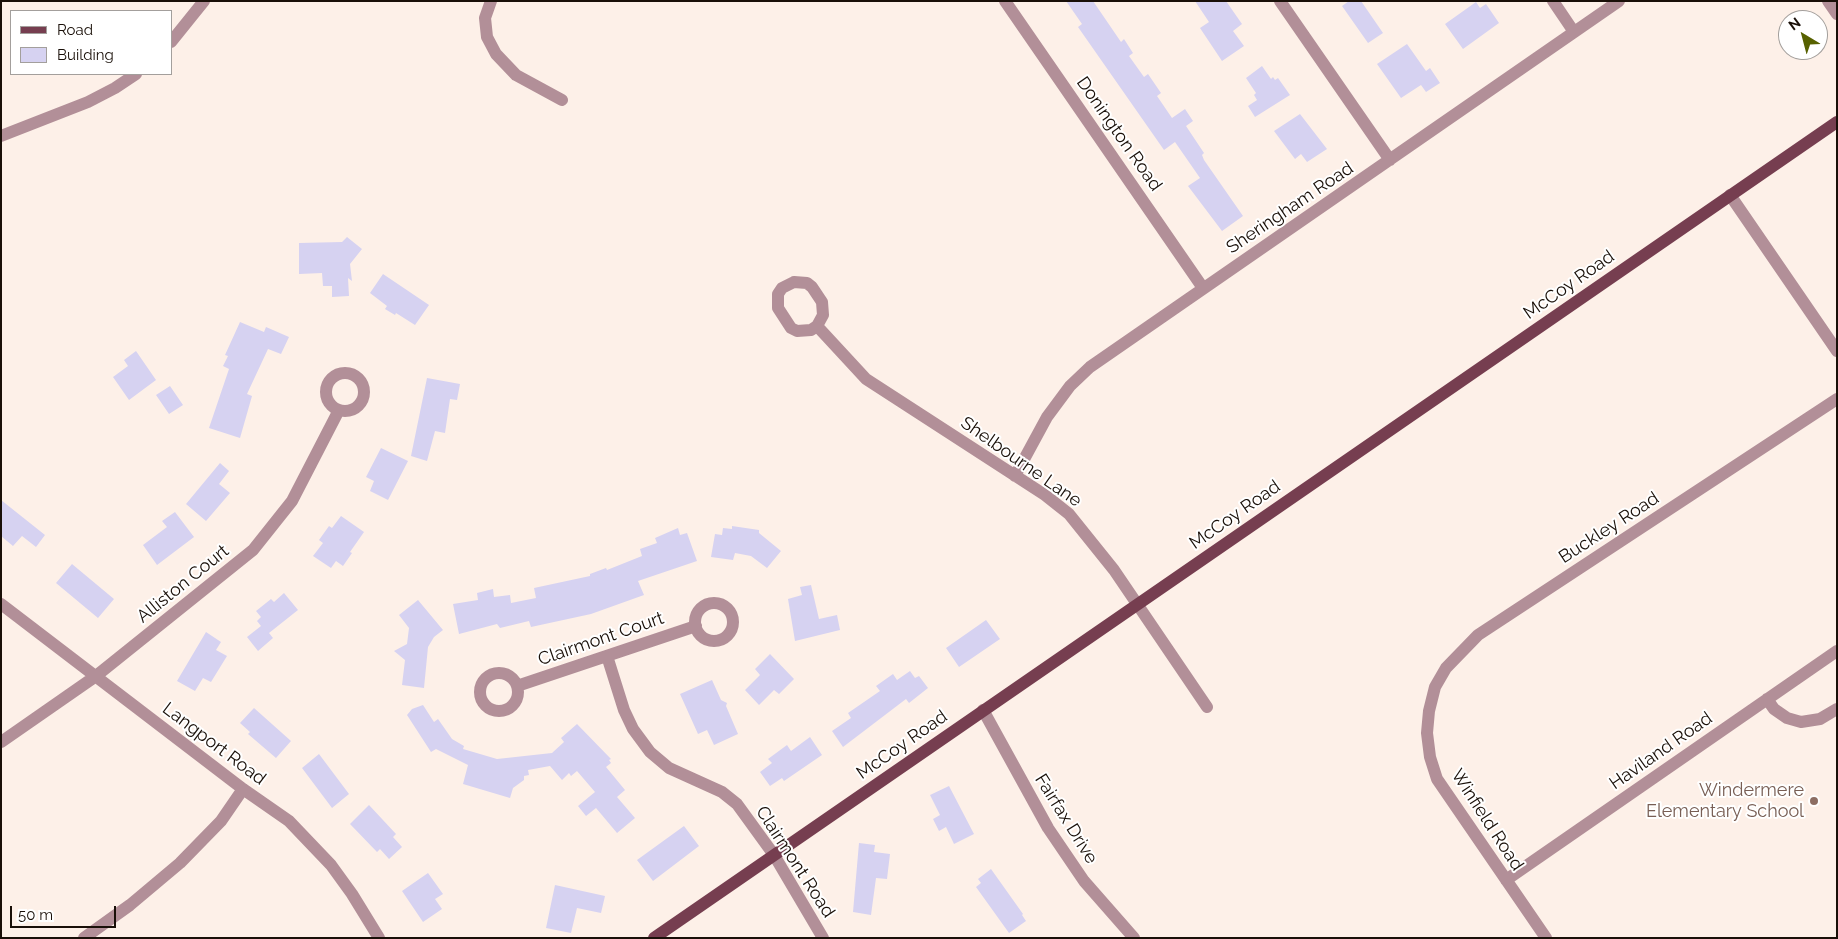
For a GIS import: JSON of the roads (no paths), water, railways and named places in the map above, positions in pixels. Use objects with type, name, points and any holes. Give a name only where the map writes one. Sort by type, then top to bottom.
[{"type":"main road","name":"McCoy Road","points":[[654,938],[1837,122]]},
{"type":"street","points":[[172,41],[204,1]]},
{"type":"street","points":[[491,1],[485,18],[487,37],[496,54],[516,75],[562,100]]},
{"type":"street","name":"Donington Road","points":[[1005,1],[1203,288]]},
{"type":"street","points":[[1280,1],[1390,160]]},
{"type":"street","points":[[1552,1],[1574,32]]},
{"type":"street","name":"Sheringham Road","points":[[1015,476],[1047,417],[1077,379],[1102,358],[1619,1]]},
{"type":"street","points":[[1828,1],[1837,14]]},
{"type":"street","points":[[1,136],[88,102],[116,88],[135,75]]},
{"type":"street","points":[[1730,195],[1837,351]]},
{"type":"street","name":"Shelbourne Lane","points":[[817,326],[866,379],[1045,496],[1080,526],[1207,707]]},
{"type":"street","name":"Buckley Road","points":[[1429,711],[1435,687],[1446,668],[1478,635],[1837,399]]},
{"type":"street","name":"Alliston Court","points":[[1,742],[96,676],[253,550],[292,501],[332,426],[338,410]]},
{"type":"street","name":"Langport Road","points":[[1,604],[243,789],[289,821],[311,843],[352,894],[379,938]]},
{"type":"street","name":"Clairmont Court","points":[[517,686],[696,626]]},
{"type":"street","name":"Haviland Road","points":[[1506,880],[1837,651]]},
{"type":"street","name":"Clairmont Road","points":[[607,656],[624,710],[633,729],[650,752],[669,768],[729,798],[758,831],[823,938]]},
{"type":"street","points":[[1767,699],[1774,709],[1787,718],[1800,722],[1820,719],[1837,709]]},
{"type":"street","name":"Fairfax Drive","points":[[983,710],[1048,828],[1084,880],[1134,938]]},
{"type":"street","name":"Winfield Road","points":[[1429,711],[1427,733],[1430,758],[1438,779],[1546,938]]},
{"type":"street","points":[[84,938],[130,905],[180,863],[221,821],[243,789]]},
{"type":"place","name":"Windermere Elementary School","points":[[1814,801]]}]
